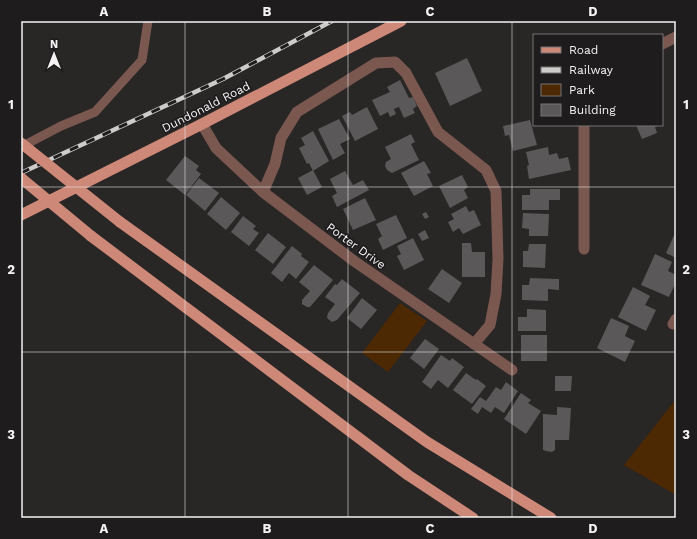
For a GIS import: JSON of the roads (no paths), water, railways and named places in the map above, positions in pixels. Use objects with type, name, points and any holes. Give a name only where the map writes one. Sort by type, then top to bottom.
[{"type":"main road","name":"Dundonald Road","points":[[21,215],[202,124],[401,21]]},
{"type":"main road","points":[[21,143],[120,222],[427,442],[551,518]]},
{"type":"main road","points":[[21,178],[91,236],[408,475],[473,518]]},
{"type":"street","points":[[663,44],[676,37]]},
{"type":"street","points":[[263,192],[275,164],[280,138],[297,112],[376,63],[395,62],[406,72],[438,132],[486,170],[496,191],[498,259],[496,294],[490,325],[474,344]]},
{"type":"street","name":"Porter Drive","points":[[202,124],[216,148],[263,192],[354,261],[512,370]]},
{"type":"street","points":[[584,126],[584,249]]},
{"type":"lane","points":[[21,148],[61,126],[95,112],[142,60],[148,21]]},
{"type":"railway","points":[[21,173],[223,79],[332,21]]}]
